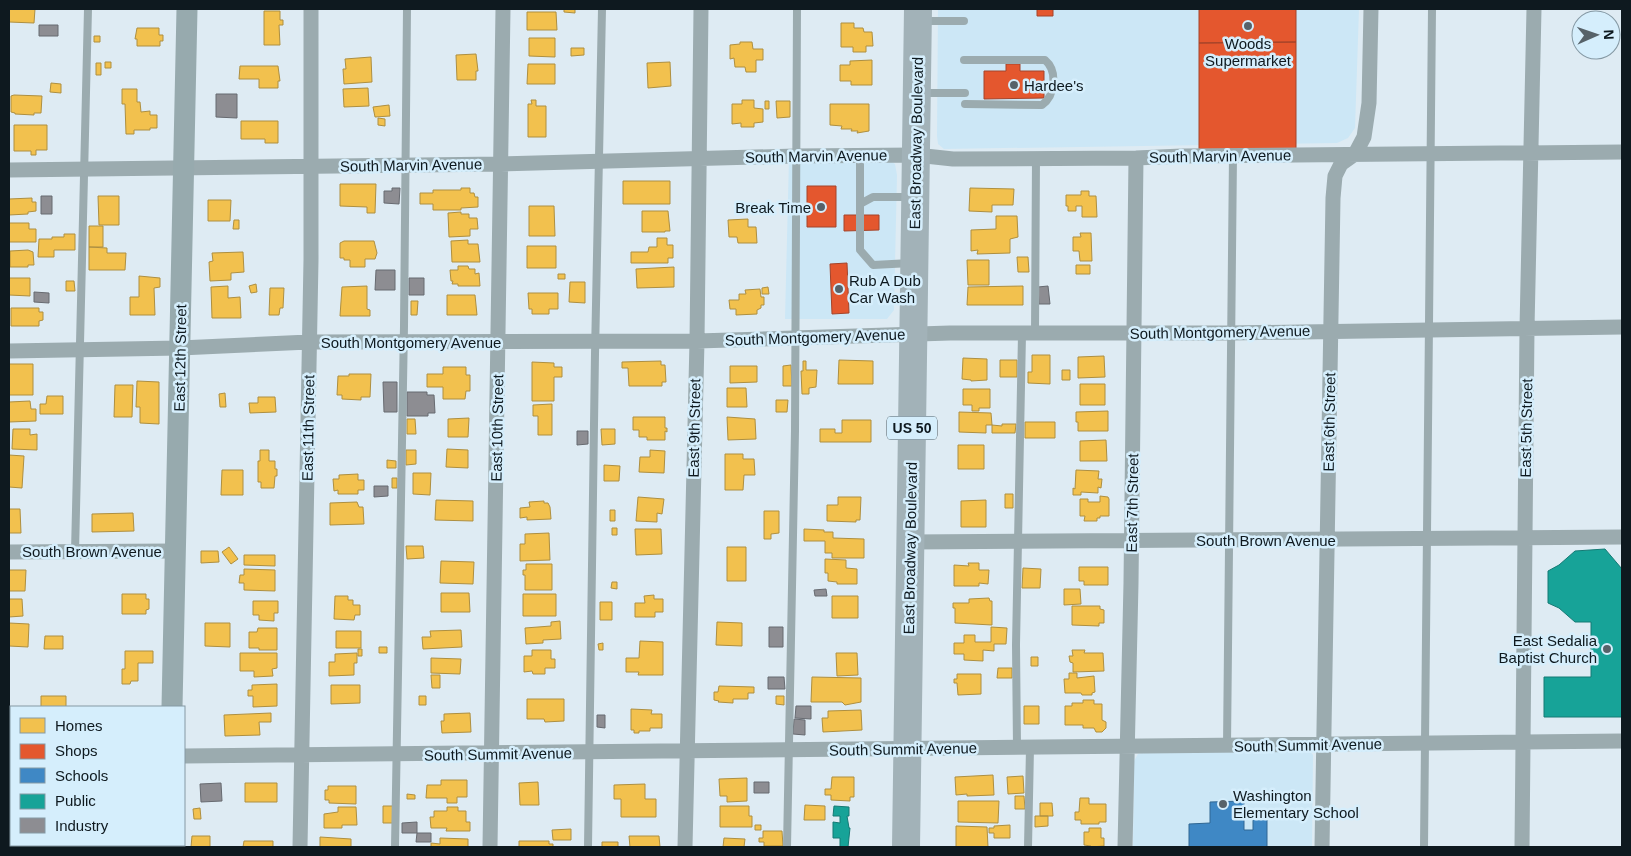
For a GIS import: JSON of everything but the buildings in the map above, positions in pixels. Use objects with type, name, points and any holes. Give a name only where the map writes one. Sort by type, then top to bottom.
[{"type":"highway","name":"East Broadway Boulevard","points":[[906,847],[918,15]]},
{"type":"street","name":"East 12th Street","points":[[172,706],[188,9]]},
{"type":"street","name":"East 11th Street","points":[[300,847],[312,166],[311,9]]},
{"type":"street","name":"East 10th Street","points":[[490,847],[503,9]]},
{"type":"street","name":"East 9th Street","points":[[685,847],[697,341],[702,9]]},
{"type":"street","name":"East 6th Street","points":[[1322,847],[1333,198],[1335,176],[1341,164],[1355,154],[1364,137],[1369,103],[1372,9]]},
{"type":"street","name":"East 5th Street","points":[[1522,847],[1527,328],[1534,9]]},
{"type":"street","name":"South Marvin Avenue","points":[[9,170],[501,164],[600,160],[860,155],[916,155],[953,159],[1622,152]]},
{"type":"street","name":"East 7th Street","points":[[1126,847],[1135,333],[1136,158]]},
{"type":"street","name":"South Montgomery Avenue","points":[[9,351],[180,348],[309,342],[697,341],[913,334],[1231,333],[1622,327]]},
{"type":"street","name":"South Brown Avenue","points":[[910,542],[1622,537]]},
{"type":"street","name":"South Brown Avenue","points":[[9,552],[176,551]]},
{"type":"street","name":"South Summit Avenue","points":[[185,756],[1622,741]]},
{"type":"lane","points":[[76,552],[88,9]]},
{"type":"lane","points":[[395,847],[404,342],[407,9]]},
{"type":"lane","points":[[588,847],[602,9]]},
{"type":"lane","points":[[787,847],[795,431],[797,9]]},
{"type":"lane","points":[[1424,847],[1432,9]]},
{"type":"lane","points":[[918,15],[964,22]]},
{"type":"lane","points":[[964,60],[1045,60],[1050,64],[1053,76],[1052,90],[1048,101],[1042,105],[965,104]]},
{"type":"lane","points":[[917,93],[965,93]]},
{"type":"lane","points":[[860,155],[860,250],[873,265],[914,263]]},
{"type":"lane","points":[[1227,746],[1233,155]]},
{"type":"lane","points":[[1028,847],[1016,645],[1036,158]]},
{"type":"lane","points":[[860,204],[873,197],[915,197]]},
{"type":"shaded area","points":[[938,9],[1359,9],[1355,128],[1348,138],[1337,143],[944,149],[938,144],[937,136]]},
{"type":"shaded area","points":[[789,158],[887,159],[895,164],[897,175],[894,310],[887,319],[785,319]]},
{"type":"shaded area","name":"Washington Elementary School","points":[[1309,750],[1313,755],[1312,847],[1133,847],[1134,761],[1138,754],[1145,752]]},
{"type":"place","name":"Woods Supermarket","points":[[1248,26]]},
{"type":"place","name":"Hardee's","points":[[1014,85]]},
{"type":"place","name":"Break Time","points":[[821,207]]},
{"type":"place","name":"Rub A Dub Car Wash","points":[[839,289]]},
{"type":"place","name":"East Sedalia Baptist Church","points":[[1607,649]]},
{"type":"place","name":"Washington Elementary School","points":[[1223,804]]}]
